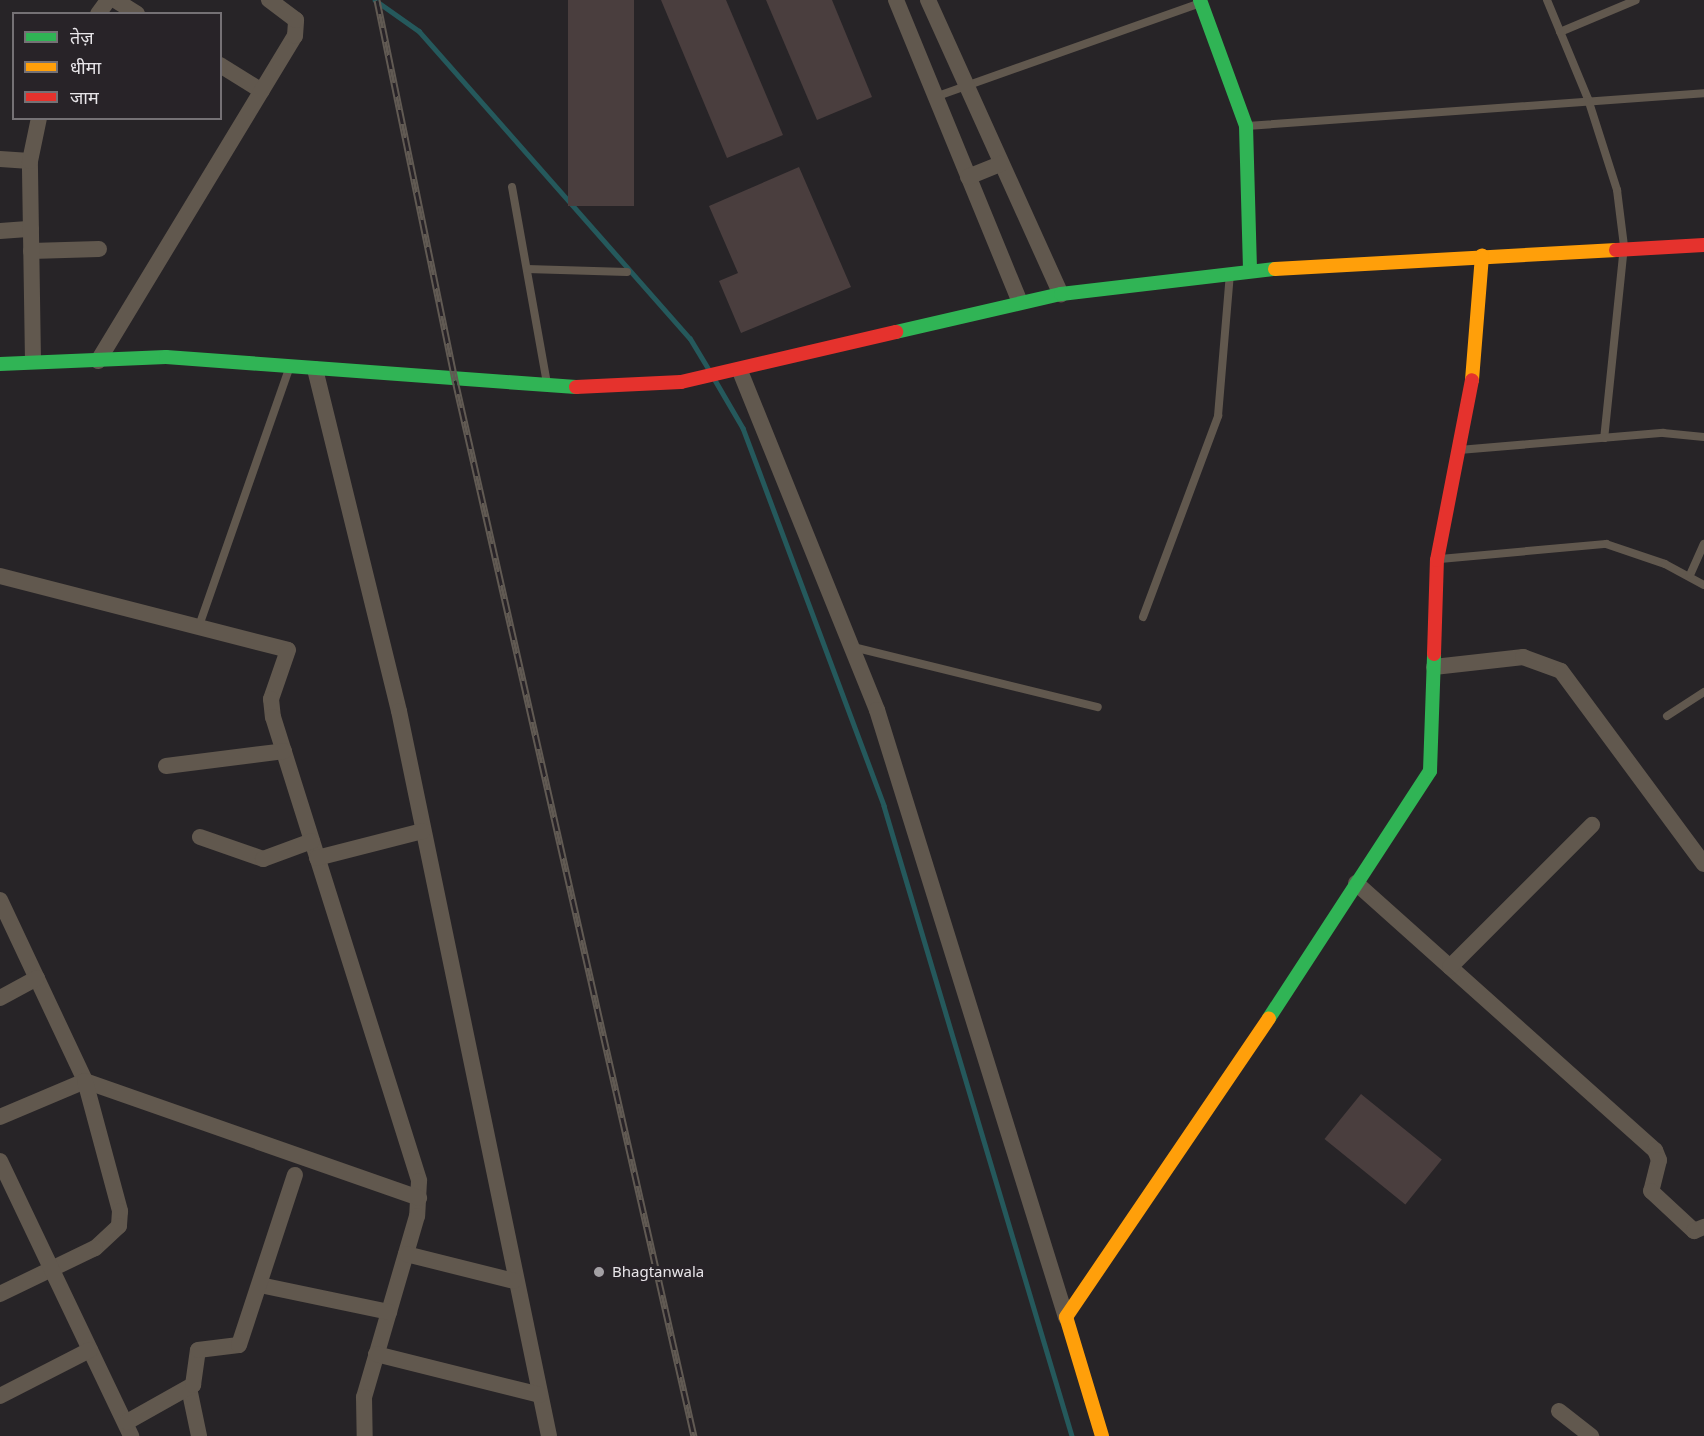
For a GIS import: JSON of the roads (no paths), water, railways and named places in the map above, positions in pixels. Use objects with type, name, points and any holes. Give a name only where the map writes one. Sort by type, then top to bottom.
[{"type":"street","points":[[115,0],[134,12]]},
{"type":"street","points":[[102,353],[262,91],[297,29],[296,20],[269,0]]},
{"type":"street","points":[[896,0],[1020,302]]},
{"type":"street","points":[[928,0],[964,88],[1061,294]]},
{"type":"street","points":[[1204,1],[1246,126],[1250,270]]},
{"type":"street","points":[[222,66],[262,91]]},
{"type":"street","points":[[33,353],[30,161],[39,120]]},
{"type":"street","points":[[0,159],[30,161]]},
{"type":"street","points":[[968,177],[1000,164]]},
{"type":"street","points":[[0,231],[31,229]]},
{"type":"street","points":[[0,349],[33,353],[102,353],[291,365],[315,369],[548,386],[681,382],[1061,294],[1250,270],[1624,246],[1704,245]]},
{"type":"street","points":[[31,251],[99,249]]},
{"type":"street","points":[[1066,1317],[1356,883],[1419,796],[1430,771],[1437,560],[1477,353],[1482,255]]},
{"type":"street","points":[[0,364],[33,353]]},
{"type":"street","points":[[315,369],[423,831],[514,1281],[549,1436]]},
{"type":"street","points":[[735,371],[853,647],[898,773],[1102,1436]]},
{"type":"street","points":[[0,576],[200,623],[288,650],[271,699],[284,751],[317,858],[413,1153],[419,1198],[406,1254],[364,1397],[365,1436]]},
{"type":"street","points":[[1434,666],[1523,657],[1561,671],[1704,864]]},
{"type":"street","points":[[166,766],[284,751]]},
{"type":"street","points":[[1450,967],[1593,825]]},
{"type":"street","points":[[317,858],[423,831]]},
{"type":"street","points":[[200,837],[263,859],[312,841]]},
{"type":"street","points":[[1356,883],[1655,1150],[1659,1160],[1651,1191],[1701,1233]]},
{"type":"street","points":[[0,900],[85,1081],[117,1195],[119,1226],[95,1248],[0,1294]]},
{"type":"street","points":[[0,998],[37,978]]},
{"type":"street","points":[[0,1117],[85,1081],[419,1198]]},
{"type":"street","points":[[0,1161],[49,1270],[129,1429],[195,1382],[198,1350],[230,1350],[239,1345],[295,1175]]},
{"type":"street","points":[[406,1254],[514,1281]]},
{"type":"street","points":[[260,1285],[389,1312]]},
{"type":"street","points":[[0,1396],[90,1350]]},
{"type":"street","points":[[376,1354],[540,1395]]},
{"type":"street","points":[[189,1388],[199,1436]]},
{"type":"street","points":[[1559,1411],[1591,1436]]},
{"type":"lane","points":[[1547,0],[1588,99],[1617,190],[1624,246],[1605,438]]},
{"type":"lane","points":[[1560,32],[1636,0]]},
{"type":"lane","points":[[935,97],[1204,1]]},
{"type":"lane","points":[[1246,126],[1588,99],[1704,93]]},
{"type":"lane","points":[[512,187],[548,386]]},
{"type":"lane","points":[[527,269],[627,272]]},
{"type":"lane","points":[[1143,617],[1218,416],[1230,272]]},
{"type":"lane","points":[[200,623],[291,365]]},
{"type":"lane","points":[[1458,450],[1663,433],[1704,437]]},
{"type":"lane","points":[[1437,560],[1606,544],[1690,575],[1704,585]]},
{"type":"lane","points":[[1690,575],[1704,544]]},
{"type":"lane","points":[[853,647],[1098,707]]},
{"type":"lane","points":[[1666,716],[1704,692]]},
{"type":"waterway","points":[[375,0],[419,31],[690,338],[708,368]]},
{"type":"waterway","points":[[715,380],[743,428],[884,806],[1072,1436]]},
{"type":"railway","points":[[377,0],[455,380],[694,1436]]},
{"type":"place","name":"Bhagtanwala","points":[[599,1272]]}]
